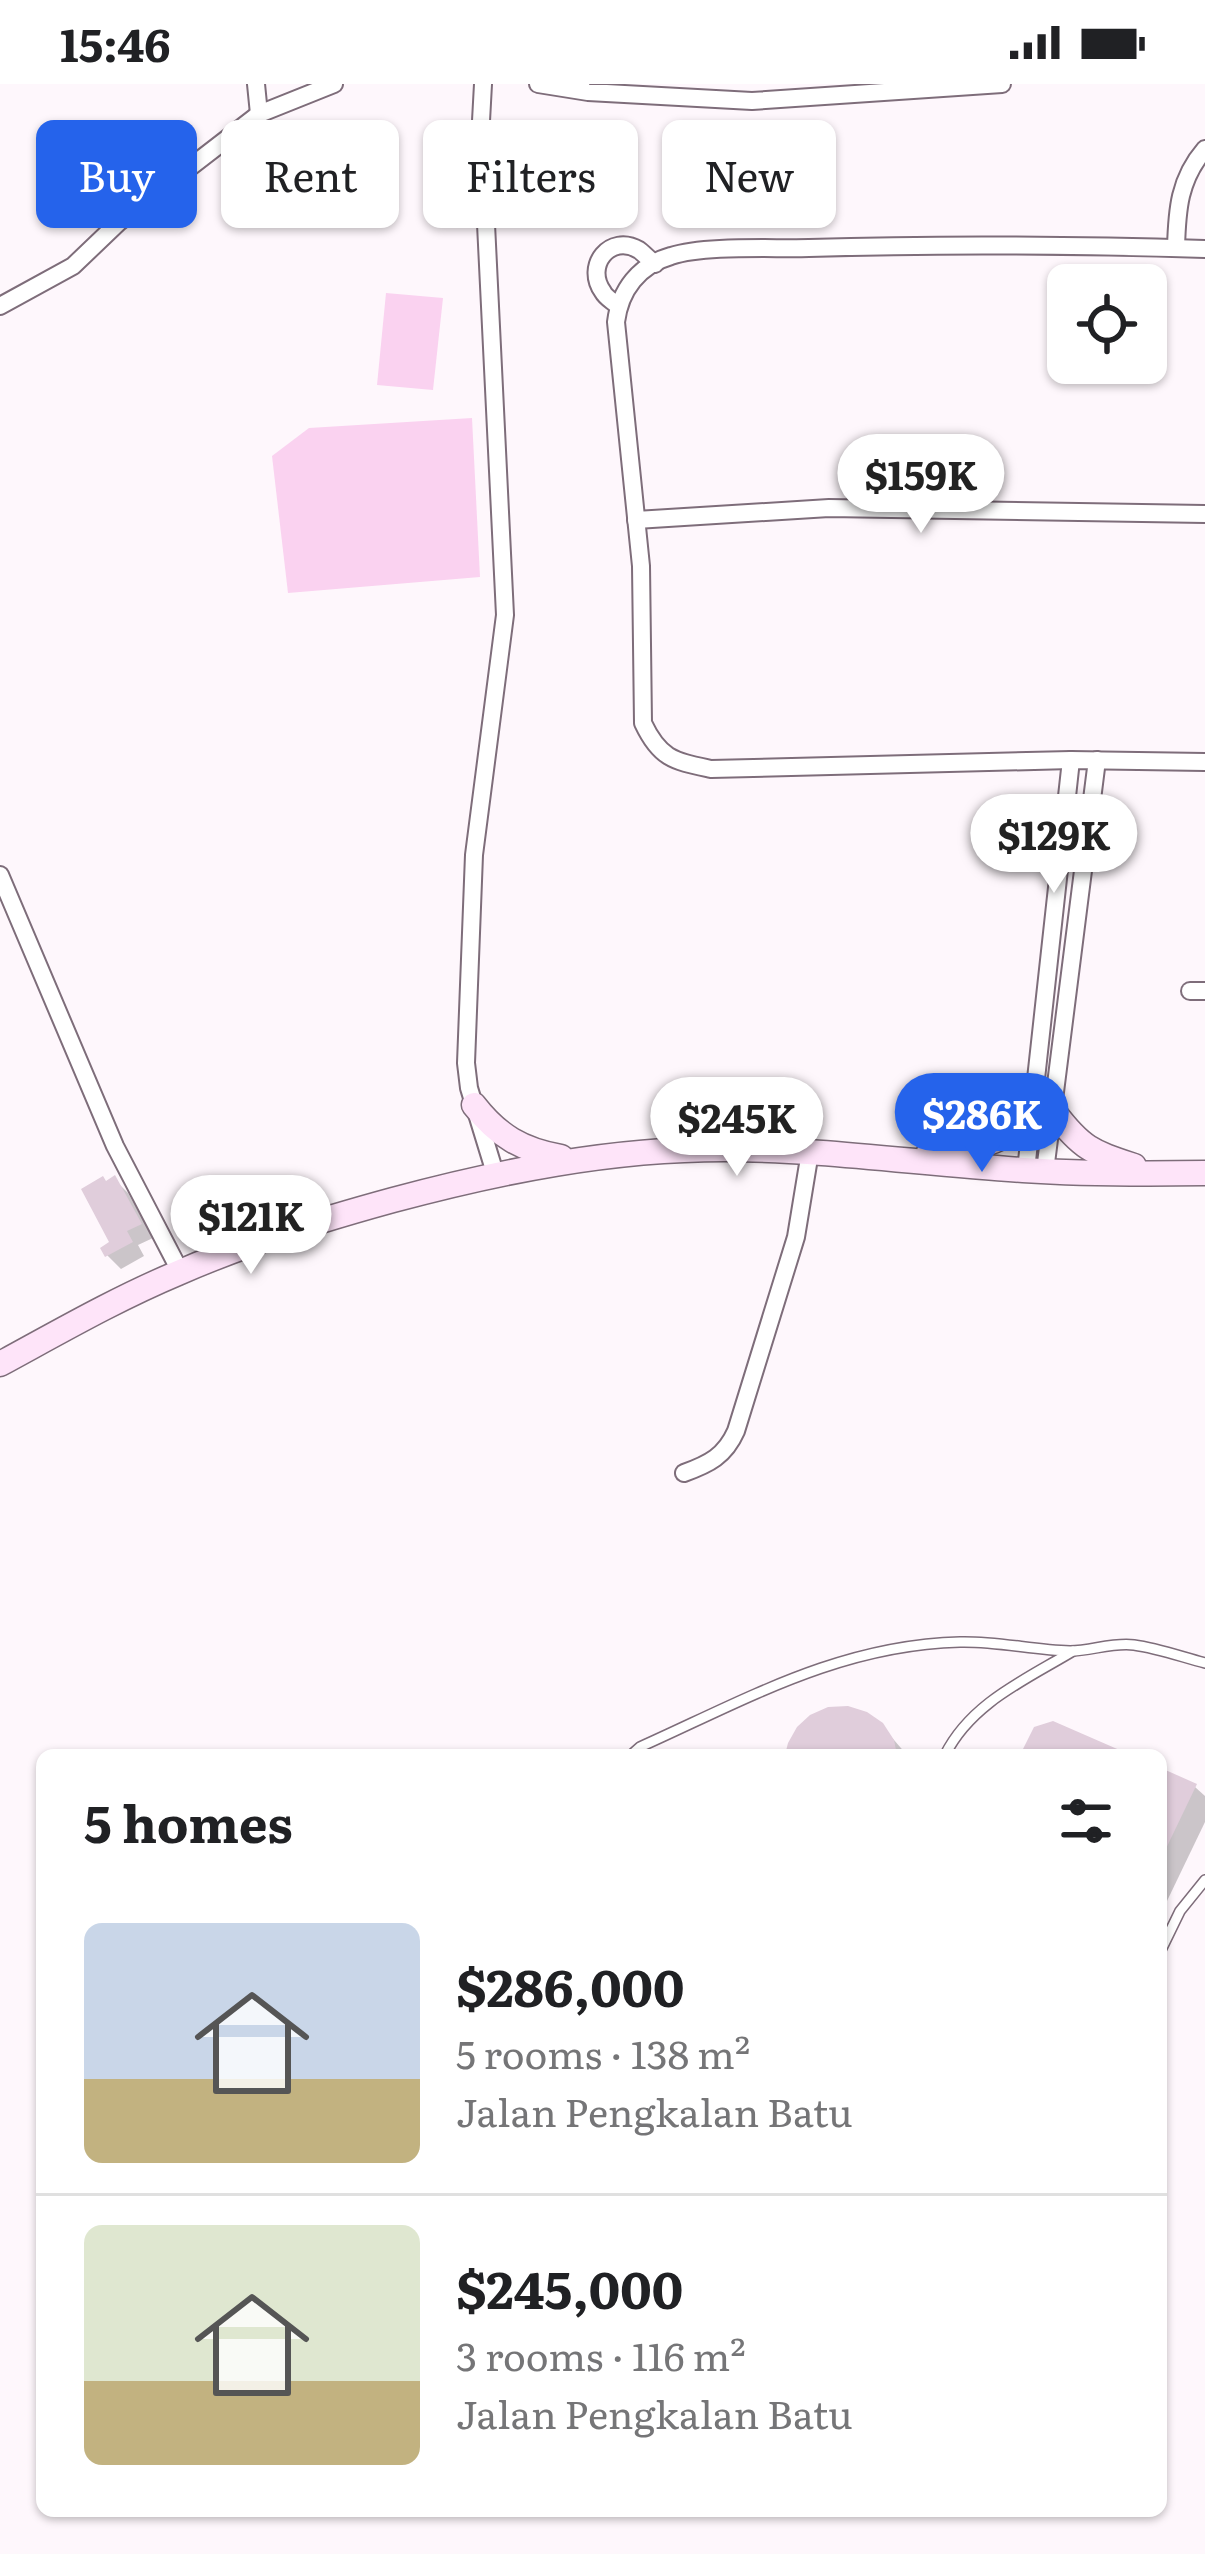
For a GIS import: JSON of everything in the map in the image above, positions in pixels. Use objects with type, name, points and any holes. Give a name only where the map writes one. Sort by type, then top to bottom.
[{"type":"main road","points":[[474,1105],[515,1144],[544,1154],[588,1159]]},
{"type":"main road","points":[[885,1159],[991,1143],[1043,1111],[1089,1151],[1159,1174]]},
{"type":"main road","points":[[0,1364],[56,1330],[180,1271],[302,1225],[495,1173],[588,1159],[727,1149],[1036,1170],[1205,1173]]},
{"type":"street","points":[[256,84],[259,114]]},
{"type":"street","points":[[0,306],[74,266],[119,222],[259,114],[334,84]]},
{"type":"street","points":[[483,84],[505,615],[474,855],[466,1063],[495,1173]]},
{"type":"street","points":[[538,84],[588,92],[752,101],[1001,84]]},
{"type":"street","points":[[1176,248],[1180,190],[1205,149]]},
{"type":"street","points":[[618,306],[602,292],[596,273],[600,257],[624,244],[655,264]]},
{"type":"street","points":[[1205,249],[716,250],[671,256],[644,269],[629,284],[616,322],[640,566],[643,723],[653,744],[667,756],[711,769],[1071,760],[1205,762]]},
{"type":"street","points":[[636,520],[829,508],[1205,514]]},
{"type":"street","points":[[1043,1111],[1037,1060],[1071,760]]},
{"type":"street","points":[[1036,1170],[1043,1111],[1060,1063],[1097,760]]},
{"type":"street","points":[[0,875],[115,1146],[180,1271]]},
{"type":"street","points":[[1044,999],[1068,1002]]},
{"type":"street","points":[[1037,1060],[1060,1063]]},
{"type":"street","points":[[683,1473],[722,1455],[736,1431],[796,1237],[810,1152]]},
{"type":"lane","points":[[638,1749],[813,1668],[911,1646],[997,1642],[1072,1651],[1131,1644],[1205,1664]]},
{"type":"lane","points":[[949,1749],[971,1716],[1072,1651]]},
{"type":"lane","points":[[1167,1938],[1180,1911],[1205,1880]]},
{"type":"shaded area","points":[[386,293],[443,298],[433,390],[377,385]]},
{"type":"shaded area","points":[[472,418],[480,577],[288,593],[272,456],[309,428]]},
{"type":"building","points":[[115,1175],[142,1224],[127,1231],[133,1242],[105,1257],[100,1248],[109,1242],[81,1189],[103,1176],[106,1181]]},
{"type":"building","points":[[828,1707],[867,1712],[883,1723],[896,1749],[786,1749],[797,1727]]},
{"type":"building","points":[[1053,1721],[1117,1749],[1023,1749],[1034,1727]]},
{"type":"building","points":[[1167,1771],[1197,1784],[1167,1846]]}]
